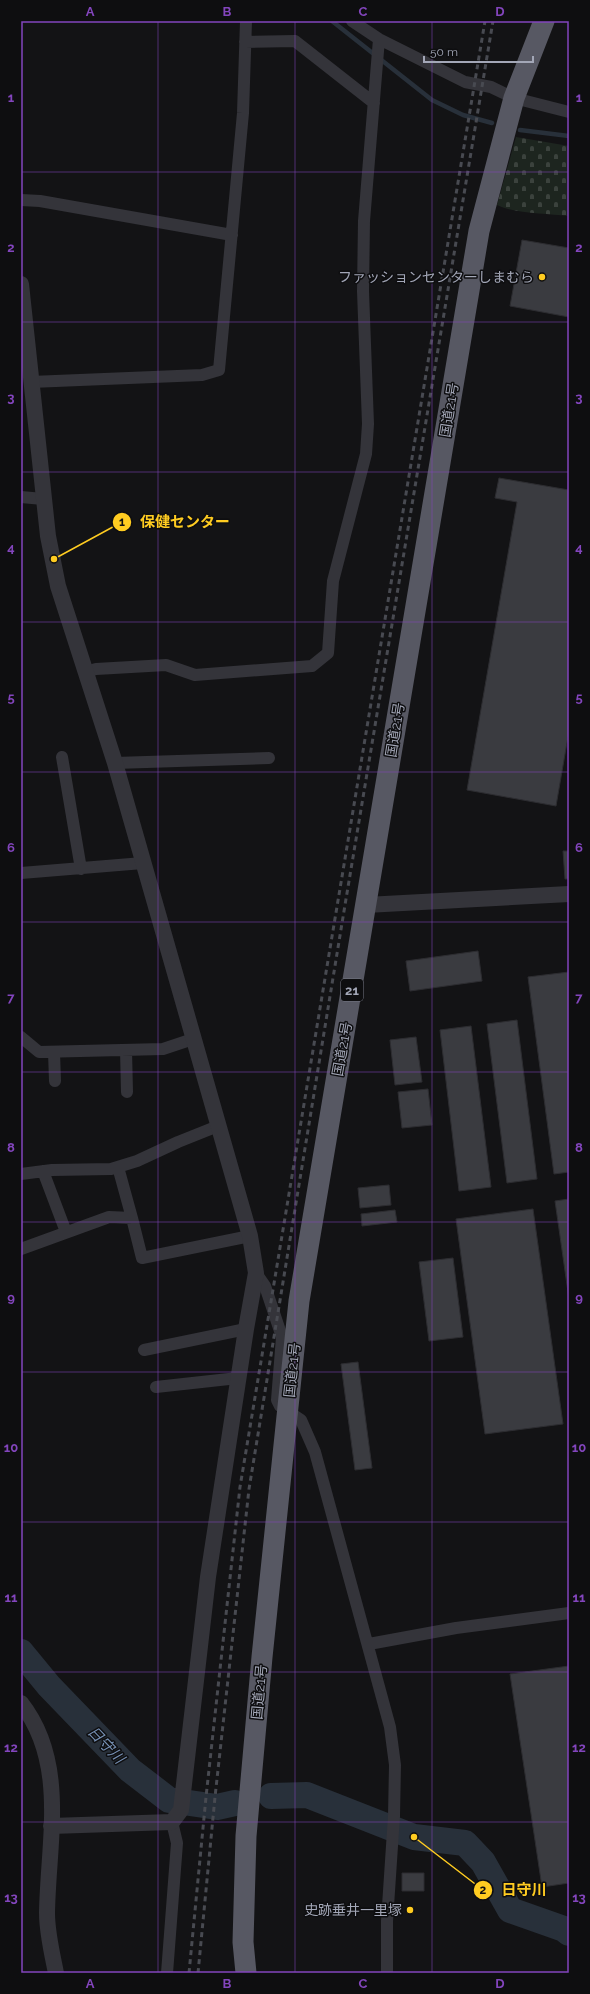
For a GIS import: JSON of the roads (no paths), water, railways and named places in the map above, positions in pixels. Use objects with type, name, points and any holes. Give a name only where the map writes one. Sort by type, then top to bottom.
[{"type":"highway","name":"国道21号","points":[[246,1973],[243,1942],[246,1836],[262,1657],[299,1301],[479,231],[514,98],[544,21]]},
{"type":"street","points":[[31,382],[202,375],[219,370],[243,113],[246,21]]},
{"type":"street","points":[[352,21],[379,39],[465,82],[491,87],[514,98],[569,112]]},
{"type":"street","points":[[85,672],[96,669],[166,665],[195,675],[312,666],[328,653],[333,581],[366,454],[368,424],[363,292],[364,229],[379,39]]},
{"type":"street","points":[[245,42],[295,41],[374,102]]},
{"type":"street","points":[[21,200],[40,201],[232,235]]},
{"type":"street","points":[[21,284],[43,498],[48,536],[58,586],[115,763],[192,1039],[250,1236],[256,1273],[238,1378],[208,1577],[183,1793],[176,1816],[177,1843],[167,1973]]},
{"type":"street","points":[[21,497],[43,498]]},
{"type":"street","points":[[62,757],[81,869]]},
{"type":"street","points":[[115,763],[269,758]]},
{"type":"street","points":[[21,872],[81,869],[143,863]]},
{"type":"street","points":[[366,905],[569,894]]},
{"type":"street","points":[[21,1037],[39,1052],[163,1049],[192,1039]]},
{"type":"street","points":[[126,1050],[127,1092]]},
{"type":"street","points":[[54,1052],[55,1081]]},
{"type":"street","points":[[21,1174],[43,1171],[111,1169],[137,1161],[218,1126]]},
{"type":"street","points":[[118,1167],[142,1258],[250,1236]]},
{"type":"street","points":[[43,1171],[66,1232]]},
{"type":"street","points":[[21,1249],[109,1217],[132,1218]]},
{"type":"street","points":[[256,1273],[265,1286],[281,1328],[282,1337],[277,1400],[280,1406],[301,1420],[315,1452],[369,1644],[390,1727],[395,1765],[394,1816],[387,1921],[387,1973]]},
{"type":"street","points":[[144,1350],[246,1329]]},
{"type":"street","points":[[156,1387],[238,1378]]},
{"type":"street","points":[[369,1644],[456,1628],[569,1613]]},
{"type":"street","points":[[21,1703],[28,1711],[42,1739],[49,1764],[52,1788],[47,1913],[48,1934],[56,1973]]},
{"type":"street","points":[[51,1826],[176,1816]]},
{"type":"waterway","points":[[332,21],[432,100],[463,115],[492,123]]},
{"type":"waterway","points":[[520,130],[569,136]]},
{"type":"waterway","name":"日守川","points":[[21,1652],[49,1686],[130,1770],[169,1800],[217,1807],[235,1803]]},
{"type":"waterway","name":"日守川","points":[[271,1796],[307,1795],[414,1837],[465,1843],[483,1862],[510,1910],[564,1929],[569,1933]]},
{"type":"railway","points":[[189,1973],[206,1797],[240,1487],[485,21]]},
{"type":"railway","points":[[198,1973],[215,1797],[249,1489],[493,21]]},
{"type":"place","name":"ファッションセンターしまむら","points":[[542,277]]},
{"type":"place","name":"保健センター","points":[[54,559]]},
{"type":"place","name":"日守川","points":[[414,1837]]},
{"type":"place","name":"史跡垂井一里塚","points":[[410,1910]]}]
